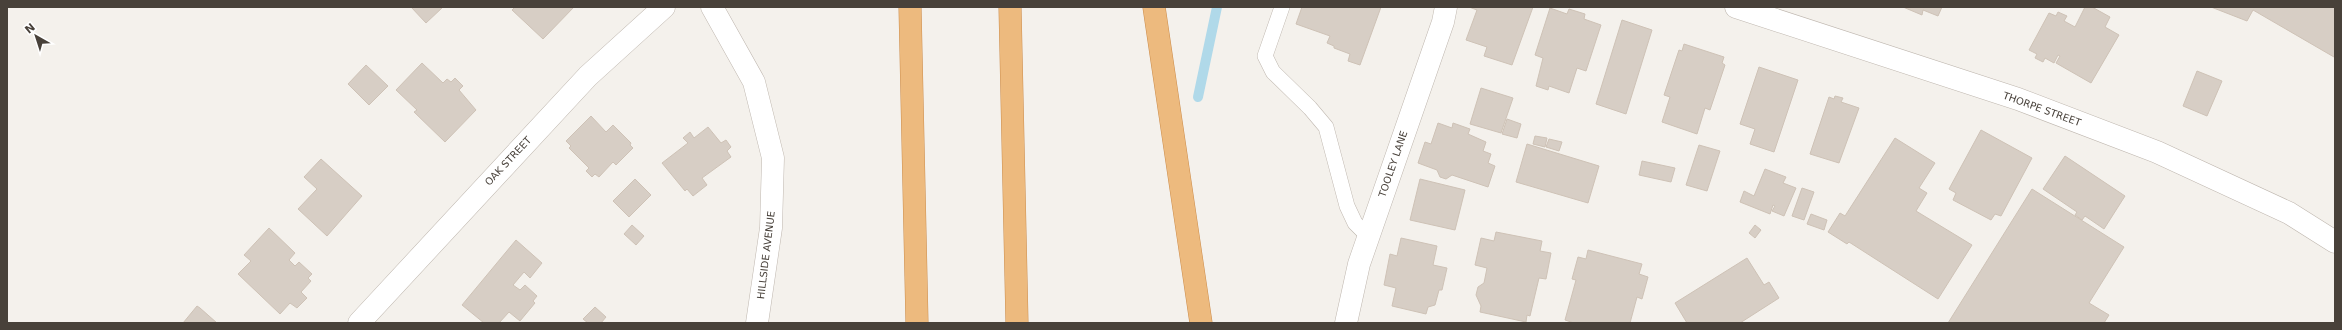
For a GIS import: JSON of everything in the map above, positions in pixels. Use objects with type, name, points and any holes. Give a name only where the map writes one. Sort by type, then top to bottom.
[{"type":"highway","points":[[910,7],[917,323]]},
{"type":"highway","points":[[1010,7],[1017,315]]},
{"type":"highway","points":[[1154,7],[1201,323]]},
{"type":"street","name":"OAK STREET","points":[[359,323],[588,76],[664,7]]},
{"type":"street","name":"HILLSIDE AVENUE","points":[[712,7],[754,82],[773,158],[771,228],[757,323]]},
{"type":"street","name":"TOOLEY LANE","points":[[1346,323],[1359,264],[1443,22],[1446,7]]},
{"type":"street","name":"THORPE STREET","points":[[1736,7],[2018,99],[2157,152],[2289,213],[2335,242]]},
{"type":"lane","points":[[1282,7],[1265,56],[1273,72],[1310,108],[1326,127],[1347,206],[1355,223],[1368,236]]},
{"type":"building","points":[[411,7],[443,7],[426,23]]},
{"type":"building","points":[[515,7],[574,7],[543,39],[512,10]]},
{"type":"building","points":[[1302,7],[1381,7],[1360,65],[1348,61],[1350,54],[1334,48],[1334,46],[1327,43],[1330,36],[1296,24]]},
{"type":"building","points":[[1469,7],[1533,7],[1512,65],[1484,56],[1487,47],[1466,40],[1477,10]]},
{"type":"building","points":[[1903,7],[1942,7],[1938,16],[1923,10],[1922,15]]},
{"type":"building","points":[[2085,7],[2092,7],[2110,17],[2105,27],[2119,35],[2091,83],[2056,63],[2060,56],[2058,55],[2054,63],[2045,58],[2043,62],[2035,58],[2037,54],[2029,50],[2049,13],[2056,16],[2058,12],[2067,16],[2064,21],[2075,27]]},
{"type":"building","points":[[2211,7],[2335,7],[2335,56],[2334,57],[2253,10],[2247,21]]},
{"type":"building","points":[[1550,8],[1567,14],[1569,9],[1585,14],[1584,19],[1601,25],[1586,71],[1577,68],[1569,93],[1549,86],[1548,90],[1536,86],[1543,58],[1535,55]]},
{"type":"building","points":[[1622,20],[1652,30],[1626,114],[1596,104]]},
{"type":"building","points":[[1684,44],[1724,57],[1722,63],[1725,65],[1710,110],[1705,108],[1697,134],[1662,122],[1670,97],[1664,95],[1679,50],[1682,51]]},
{"type":"building","points":[[422,63],[443,83],[447,79],[451,82],[455,78],[463,86],[459,90],[476,110],[445,142],[414,112],[417,110],[396,90]]},
{"type":"building","points":[[366,65],[388,86],[369,105],[348,84]]},
{"type":"building","points":[[1759,67],[1798,80],[1774,152],[1750,144],[1755,129],[1740,124]]},
{"type":"building","points":[[2197,71],[2222,81],[2207,116],[2183,106]]},
{"type":"building","points":[[1481,88],[1513,98],[1501,133],[1470,124]]},
{"type":"building","points":[[1835,96],[1843,98],[1841,102],[1859,108],[1839,163],[1810,154],[1829,97],[1834,99]]},
{"type":"building","points":[[591,116],[606,132],[613,125],[631,143],[630,145],[633,148],[616,165],[613,162],[599,177],[595,174],[592,177],[586,171],[589,168],[569,148],[571,146],[566,141]]},
{"type":"building","points":[[1507,119],[1521,124],[1517,138],[1502,134]]},
{"type":"building","points":[[1438,123],[1452,128],[1453,123],[1470,129],[1468,134],[1486,142],[1483,151],[1491,154],[1488,163],[1495,166],[1488,187],[1452,175],[1446,179],[1440,177],[1437,170],[1418,163],[1425,142],[1431,144]]},
{"type":"building","points":[[708,127],[721,143],[726,140],[731,147],[727,151],[731,157],[702,178],[707,185],[693,196],[687,189],[685,191],[662,163],[688,143],[683,138],[690,132],[694,138]]},
{"type":"building","points":[[1981,130],[2032,158],[2001,216],[1995,214],[1991,220],[1953,200],[1956,193],[1949,189]]},
{"type":"building","points":[[1535,136],[1547,138],[1545,147],[1533,144]]},
{"type":"building","points":[[1895,138],[1935,163],[1919,188],[1927,193],[1916,211],[1972,245],[1938,299],[1849,242],[1847,244],[1828,232],[1840,213],[1845,216]]},
{"type":"building","points":[[1549,139],[1562,142],[1559,151],[1546,147]]},
{"type":"building","points":[[1527,144],[1599,166],[1588,203],[1516,182]]},
{"type":"building","points":[[1699,145],[1720,151],[1707,191],[1686,185]]},
{"type":"building","points":[[2065,156],[2125,196],[2104,229],[2085,216],[2082,220],[2075,215],[2077,212],[2043,189]]},
{"type":"building","points":[[321,159],[362,196],[327,236],[298,209],[317,189],[304,177]]},
{"type":"building","points":[[1642,161],[1675,168],[1671,182],[1639,175]]},
{"type":"building","points":[[1765,169],[1786,177],[1783,183],[1796,188],[1784,216],[1772,211],[1775,206],[1773,205],[1770,214],[1740,202],[1744,191],[1754,196]]},
{"type":"building","points":[[635,179],[651,195],[629,217],[613,201]]},
{"type":"building","points":[[1420,179],[1465,190],[1455,230],[1410,220]]},
{"type":"building","points":[[1802,188],[1814,192],[1804,220],[1792,216]]},
{"type":"building","points":[[2032,189],[2124,247],[2089,303],[2109,315],[2104,323],[1948,323]]},
{"type":"building","points":[[1811,214],[1827,220],[1824,230],[1807,224]]},
{"type":"building","points":[[632,225],[644,236],[636,245],[624,234]]},
{"type":"building","points":[[1755,225],[1761,230],[1755,238],[1749,233]]},
{"type":"building","points":[[269,228],[295,253],[289,260],[295,266],[299,262],[312,274],[308,278],[311,281],[301,292],[307,298],[297,308],[290,303],[280,314],[238,274],[251,261],[244,255]]},
{"type":"building","points":[[1496,232],[1542,241],[1540,251],[1551,253],[1546,279],[1539,278],[1530,316],[1527,315],[1526,322],[1480,312],[1481,306],[1476,295],[1478,287],[1484,283],[1487,268],[1475,265],[1481,238],[1494,241]]},
{"type":"building","points":[[1401,238],[1437,246],[1433,265],[1447,268],[1442,290],[1439,290],[1435,305],[1428,307],[1426,314],[1392,306],[1396,288],[1384,285],[1390,254],[1397,256]]},
{"type":"building","points":[[516,240],[542,263],[530,278],[524,272],[513,285],[520,290],[525,285],[537,296],[533,301],[535,303],[520,321],[509,312],[499,323],[484,323],[462,305]]},
{"type":"building","points":[[1588,250],[1642,264],[1639,274],[1648,277],[1642,299],[1637,297],[1630,323],[1574,323],[1565,320],[1576,280],[1572,279],[1578,257],[1586,259]]},
{"type":"building","points":[[1747,258],[1764,285],[1769,282],[1779,298],[1740,323],[1687,323],[1675,303]]},
{"type":"building","points":[[197,306],[200,308],[217,323],[183,323]]},
{"type":"building","points":[[595,307],[606,317],[601,323],[588,323],[583,319]]},
{"type":"waterway","points":[[1198,97],[1217,7]]}]
